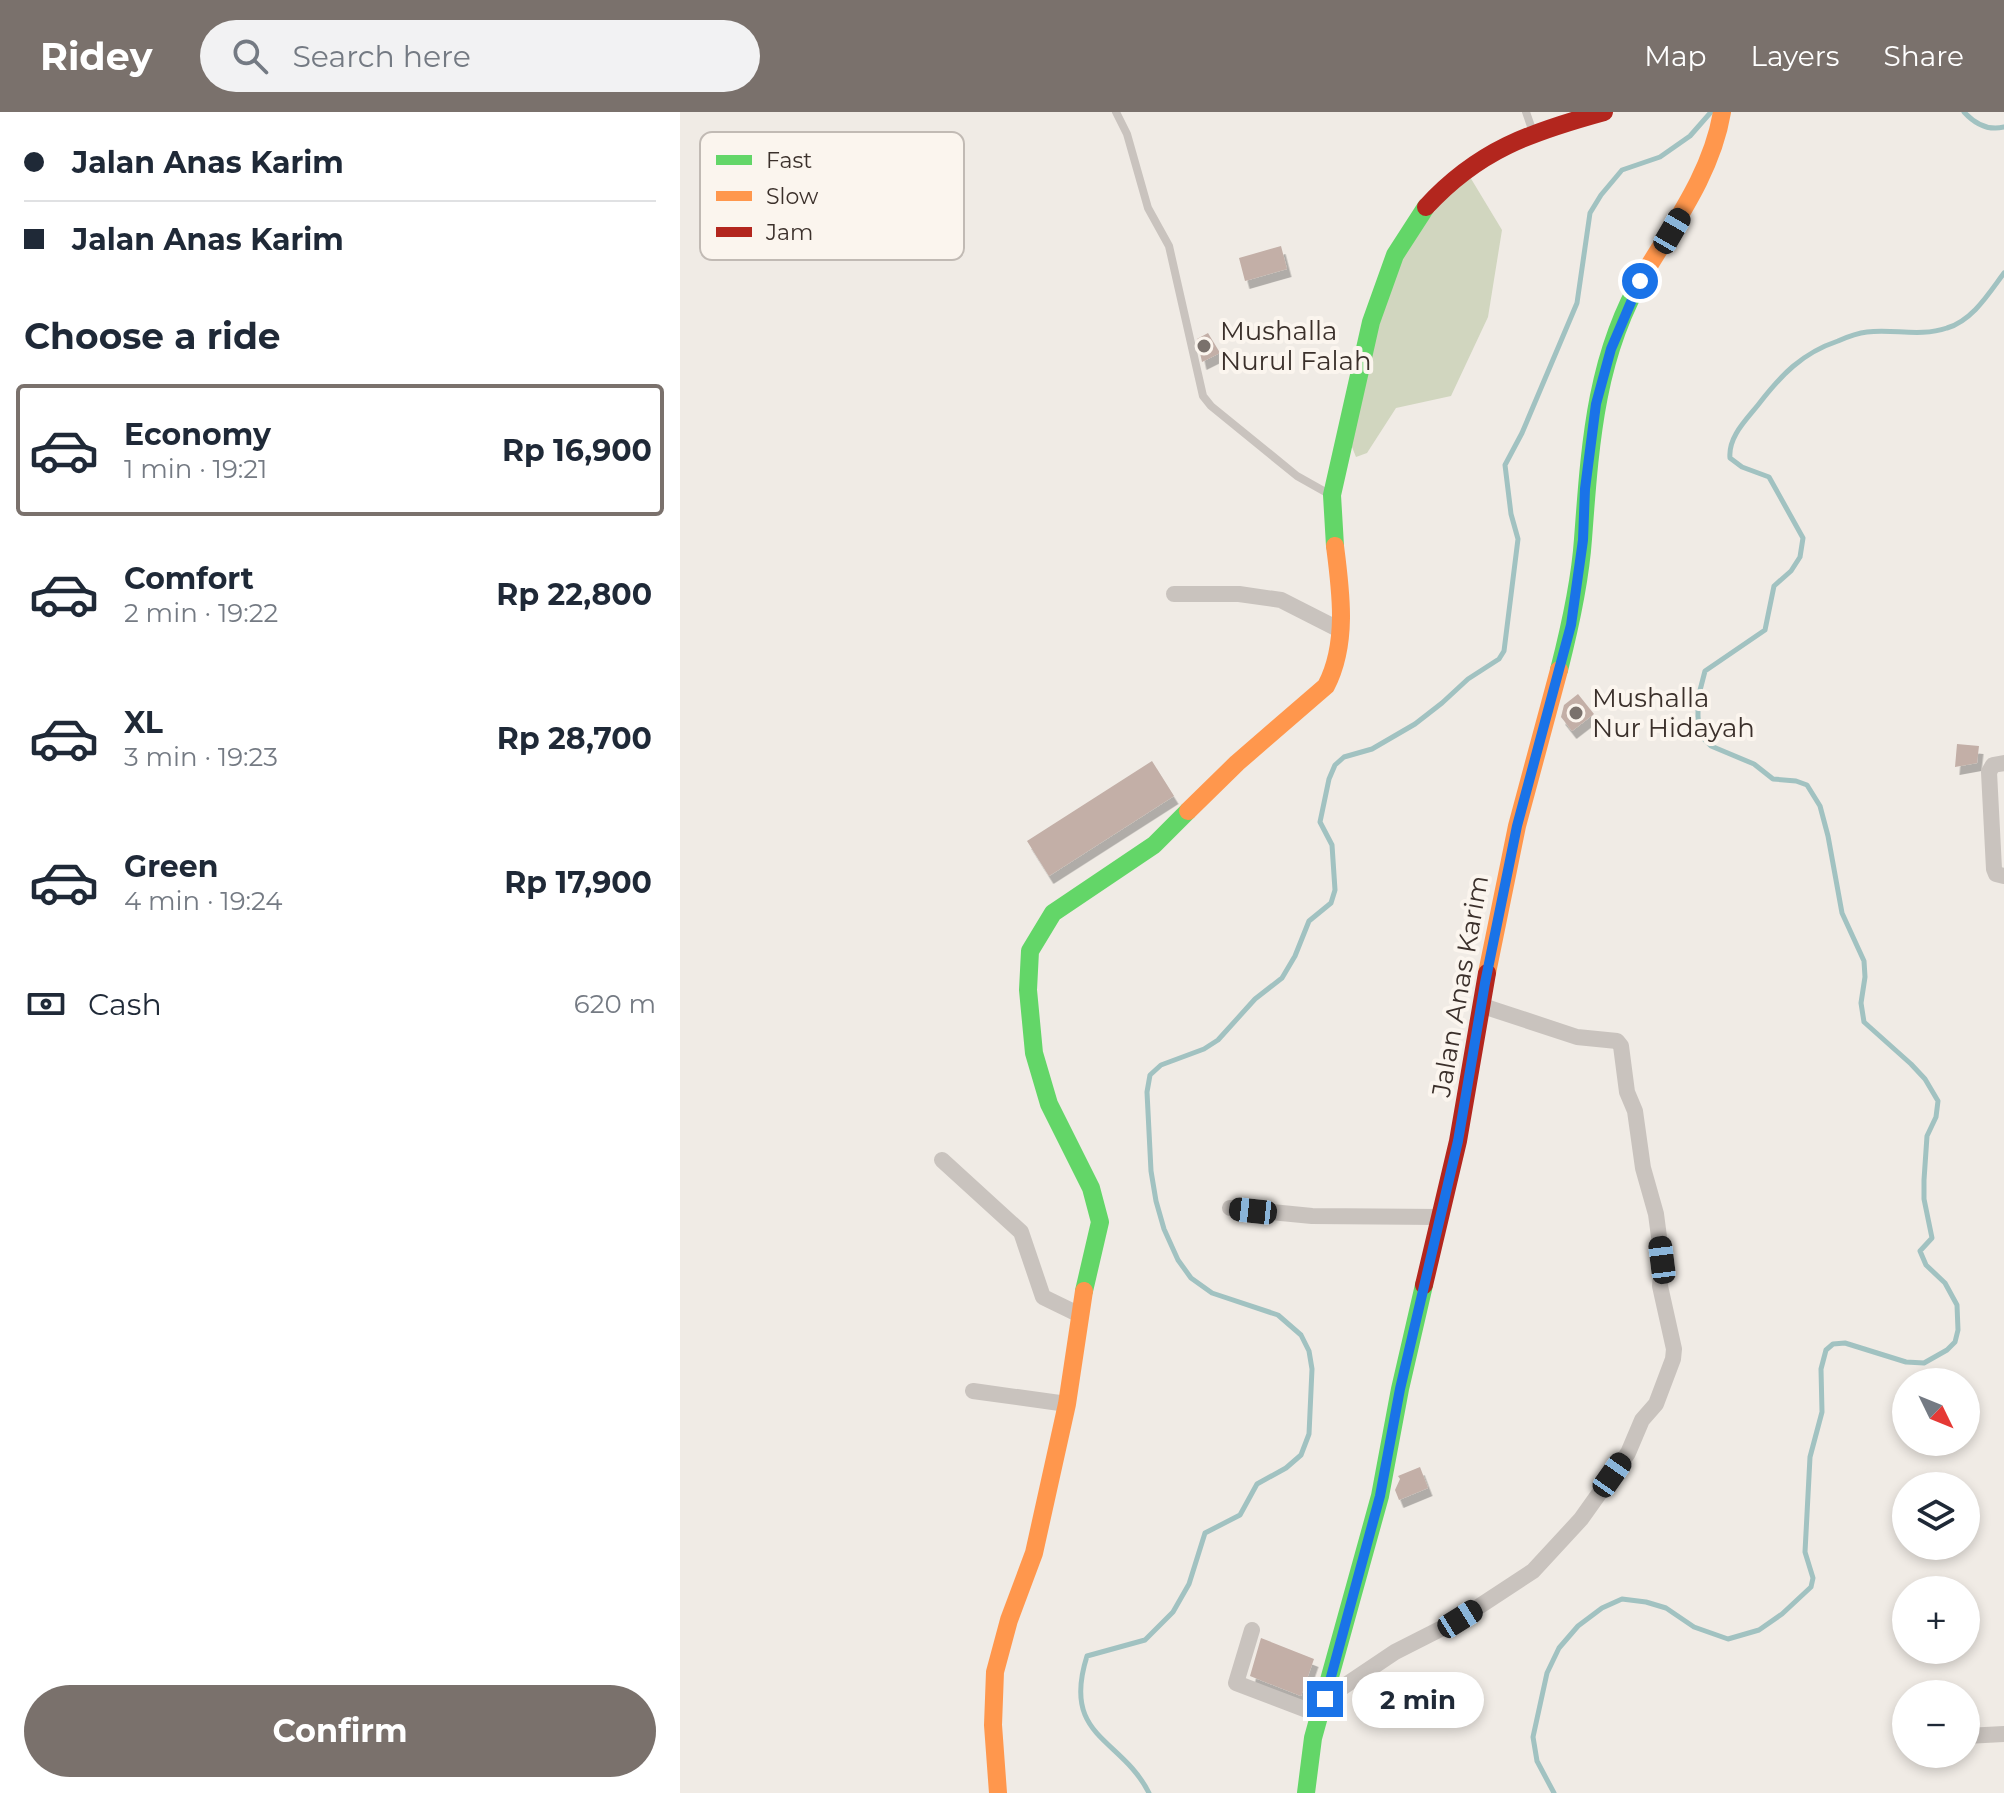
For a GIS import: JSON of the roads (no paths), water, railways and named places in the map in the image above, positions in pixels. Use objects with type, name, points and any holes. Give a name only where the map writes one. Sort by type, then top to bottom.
[{"type":"street","points":[[998,1793],[993,1725],[995,1672],[1009,1620],[1034,1553],[1067,1404],[1080,1315],[1100,1222],[1091,1188],[1049,1104],[1034,1053],[1028,990],[1030,951],[1053,913],[1154,845],[1237,763],[1326,686],[1335,669],[1341,589],[1332,525],[1332,495],[1371,322],[1395,255],[1420,213],[1447,184],[1499,148],[1534,133],[1604,112]]},
{"type":"street","name":"Jalan Anas Karim","points":[[1306,1793],[1313,1738],[1380,1496],[1400,1389],[1458,1141],[1517,826],[1571,625],[1596,404],[1611,349],[1640,281],[1698,184],[1717,141],[1722,112]]},
{"type":"street","points":[[1174,594],[1239,594],[1281,600],[1340,630]]},
{"type":"street","points":[[2004,763],[1993,765],[1989,772],[1994,869],[1996,874],[2004,876]]},
{"type":"street","points":[[1252,1630],[1236,1683],[1323,1707],[1395,1652],[1460,1619],[1533,1571],[1581,1519],[1628,1453],[1639,1425],[1656,1404],[1674,1354],[1660,1286],[1662,1260],[1656,1214],[1645,1178],[1635,1111],[1627,1092],[1621,1046],[1617,1041],[1577,1037],[1483,1006]]},
{"type":"street","points":[[942,1160],[1021,1232],[1043,1297],[1080,1315]]},
{"type":"street","points":[[1230,1208],[1301,1216],[1440,1217]]},
{"type":"street","points":[[973,1391],[1067,1404]]},
{"type":"street","points":[[1980,1735],[2004,1734]]},
{"type":"lane","points":[[1116,112],[1127,134],[1148,208],[1169,246],[1203,396],[1211,406],[1297,476],[1332,495]]},
{"type":"lane","points":[[1526,112],[1534,133]]},
{"type":"waterway","points":[[1149,1793],[1137,1774],[1088,1721],[1082,1704],[1081,1683],[1087,1656],[1145,1640],[1173,1612],[1189,1584],[1205,1533],[1240,1515],[1257,1484],[1286,1468],[1301,1455],[1309,1434],[1312,1369],[1309,1351],[1301,1335],[1278,1315],[1212,1293],[1191,1278],[1178,1260],[1164,1229],[1151,1171],[1147,1092],[1150,1075],[1161,1065],[1204,1049],[1218,1040],[1255,999],[1282,978],[1309,921],[1331,903],[1335,890],[1332,845],[1320,822],[1335,765],[1344,757],[1372,749],[1415,724],[1468,679],[1499,659],[1504,651],[1518,539],[1511,514],[1505,465],[1522,433],[1577,303],[1590,213],[1622,170],[1660,157],[1690,136],[1711,112]]},
{"type":"waterway","points":[[1964,112],[1982,126],[2004,127]]},
{"type":"waterway","points":[[1554,1793],[1537,1761],[1533,1737],[1547,1673],[1559,1648],[1578,1626],[1602,1608],[1622,1599],[1666,1608],[1694,1627],[1728,1639],[1759,1630],[1782,1614],[1811,1587],[1813,1578],[1805,1552],[1810,1457],[1822,1412],[1821,1369],[1826,1350],[1833,1344],[1845,1343],[1906,1362],[1924,1363],[1955,1342],[1957,1305],[1945,1283],[1926,1265],[1920,1251],[1932,1238],[1924,1199],[1924,1180],[1927,1136],[1936,1117],[1938,1101],[1925,1079],[1911,1064],[1864,1022],[1861,1003],[1864,961],[1842,913],[1820,806],[1807,785],[1773,779],[1754,764],[1711,746],[1699,729],[1698,698],[1705,671],[1765,630],[1774,586],[1791,571],[1800,557],[1803,538],[1769,477],[1742,467],[1730,458],[1732,443],[1743,423],[1784,375],[1814,352],[1863,333],[1927,332],[1947,328],[1965,319],[1980,305],[2004,273]]},
{"type":"place","name":"Mushalla Nurul Falah","points":[[1204,346]]},
{"type":"place","name":"Mushalla Nur Hidayah","points":[[1576,713]]}]
